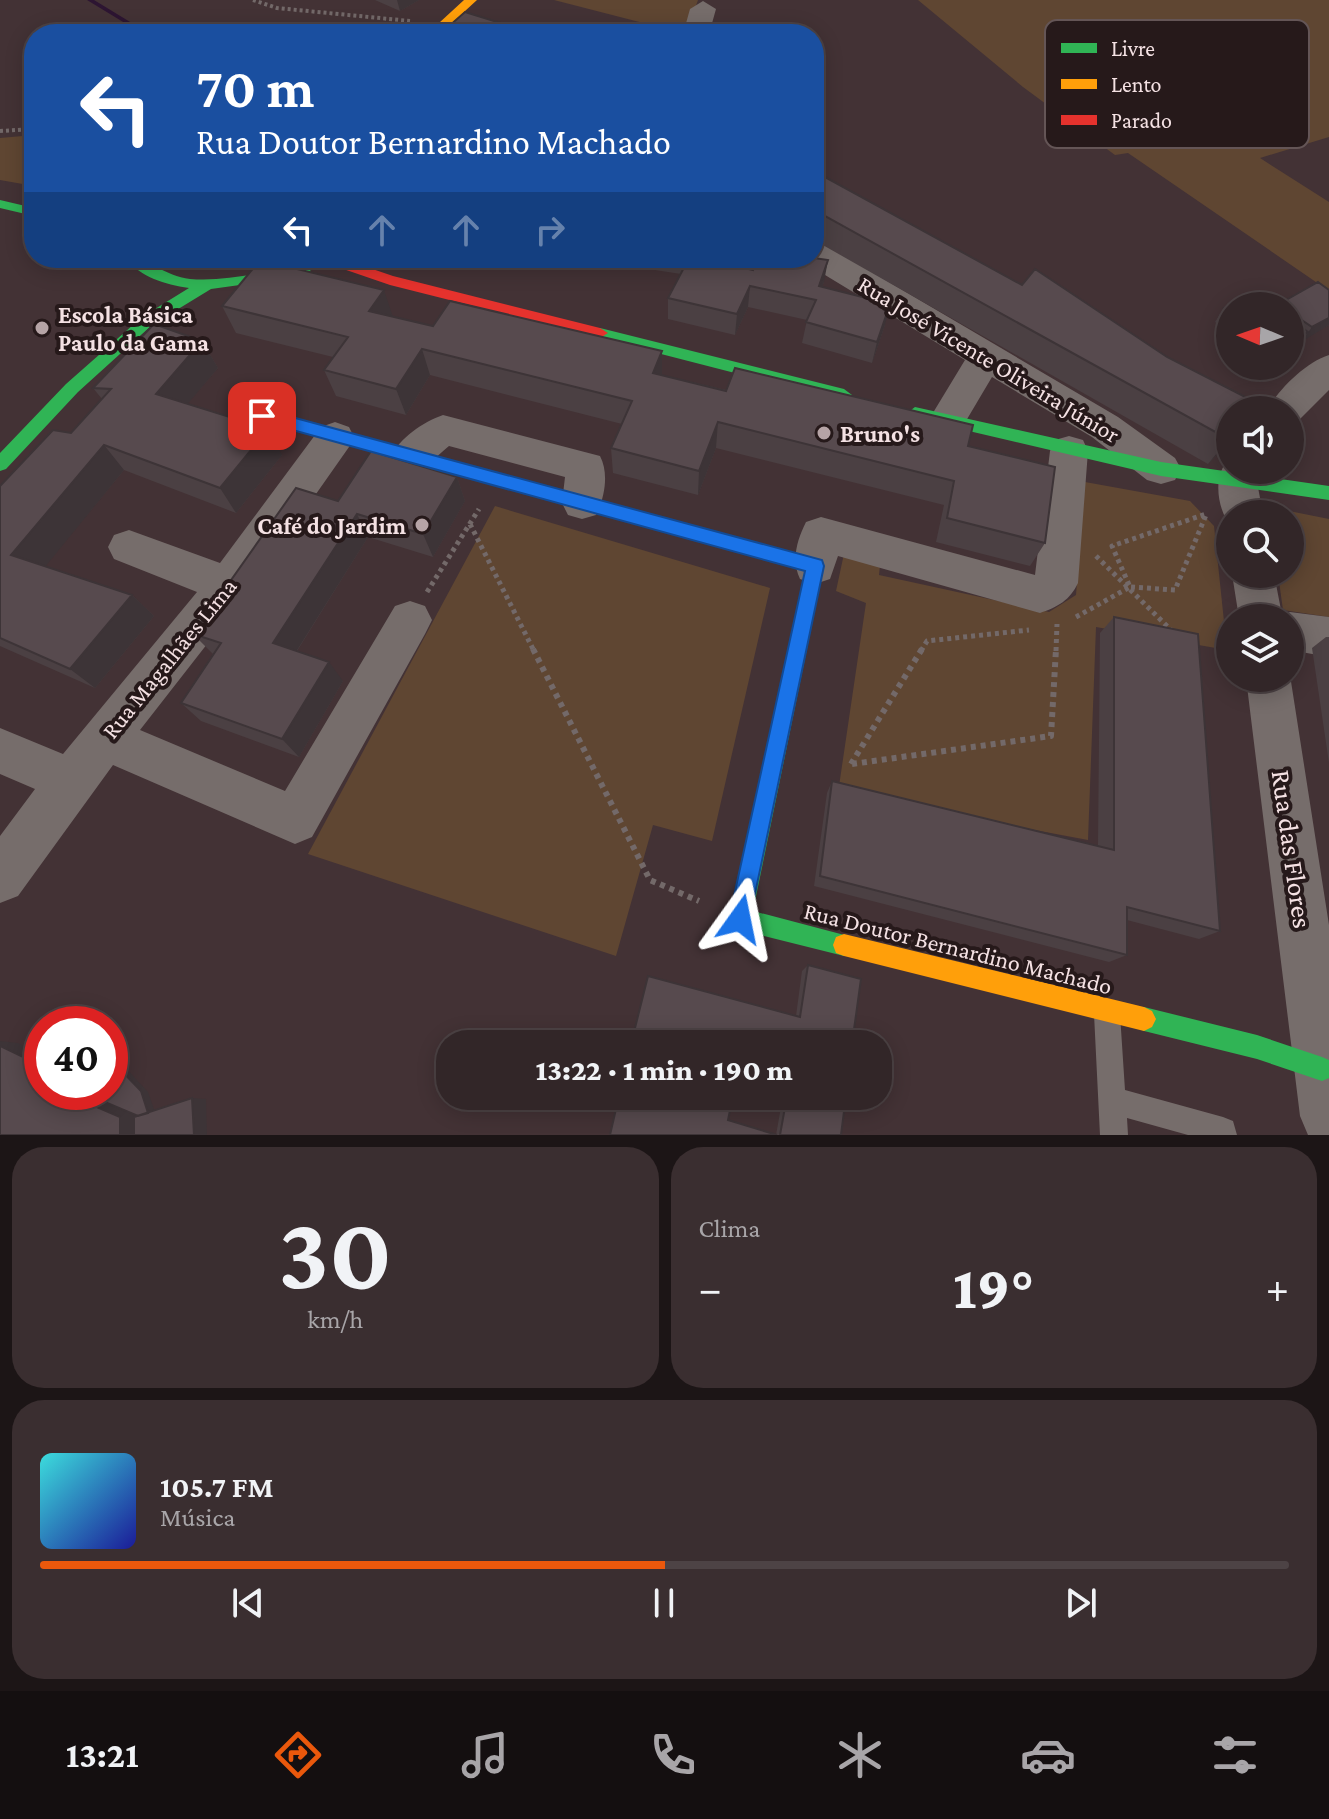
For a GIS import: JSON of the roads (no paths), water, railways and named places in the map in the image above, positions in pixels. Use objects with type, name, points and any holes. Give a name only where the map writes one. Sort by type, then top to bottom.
[{"type":"street","points":[[435,24],[471,0]]},
{"type":"street","points":[[0,194],[24,196]]},
{"type":"street","points":[[0,204],[24,210]]},
{"type":"street","name":"Rua José Vicente Oliveira Júnior","points":[[824,259],[1105,427],[1161,469]]},
{"type":"street","points":[[132,286],[134,268]]},
{"type":"street","points":[[142,268],[160,281],[217,280],[302,271],[390,280]]},
{"type":"street","points":[[0,464],[72,388],[147,321],[243,268]]},
{"type":"street","points":[[355,268],[390,280],[865,400]]},
{"type":"street","points":[[72,388],[119,318]]},
{"type":"street","points":[[947,421],[986,356]]},
{"type":"street","points":[[1305,405],[1329,368]]},
{"type":"street","points":[[895,408],[1069,451],[1161,469],[1232,495],[1329,493]]},
{"type":"street","points":[[238,409],[815,566],[821,534],[1040,595],[1057,583],[1069,451]]},
{"type":"street","points":[[409,457],[443,430],[586,467],[582,503]]},
{"type":"street","name":"Rua Magalhães Lima","points":[[0,878],[71,781],[228,585],[335,437]]},
{"type":"street","points":[[129,547],[228,585]]},
{"type":"street","name":"Rua Doutor Bernardino Machado","points":[[815,566],[740,919],[1257,1047],[1326,1092]]},
{"type":"street","points":[[105,738],[295,820],[410,620]]},
{"type":"street","points":[[1304,633],[1329,637]]},
{"type":"street","name":"Rua das Flores","points":[[1271,692],[1326,1092]]},
{"type":"street","points":[[0,751],[71,781]]},
{"type":"lane","points":[[1107,1010],[1114,1135]]},
{"type":"lane","points":[[1112,1100],[1223,1131],[1223,1135]]},
{"type":"waterway","points":[[90,0],[130,24]]},
{"type":"place","name":"Escola Básica Paulo da Gama","points":[[42,328]]},
{"type":"place","name":"Bruno's","points":[[824,433]]},
{"type":"place","name":"Café do Jardim","points":[[422,525]]}]
